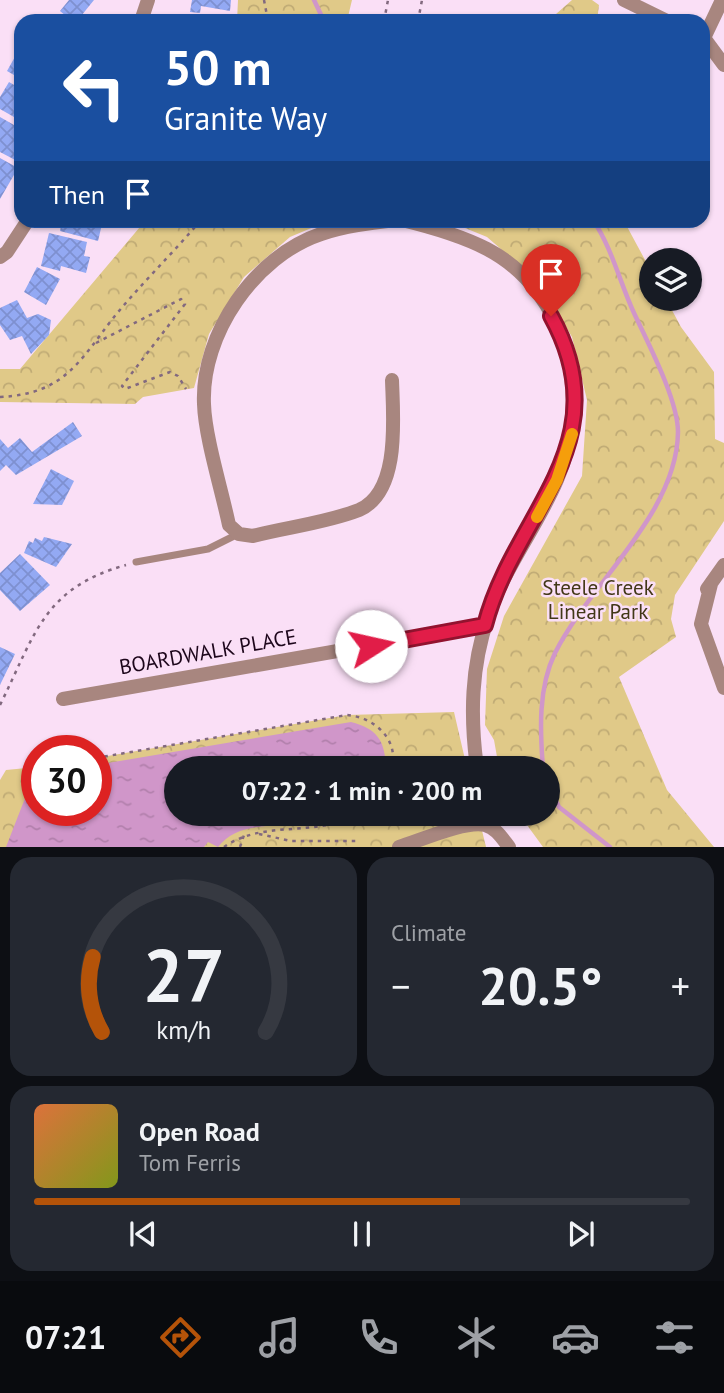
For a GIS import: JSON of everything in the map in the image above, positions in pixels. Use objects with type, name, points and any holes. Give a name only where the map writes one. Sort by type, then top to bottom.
[{"type":"street","points":[[624,0],[653,14]]},
{"type":"street","points":[[710,25],[722,0]]},
{"type":"street","points":[[710,46],[724,65]]},
{"type":"street","points":[[0,257],[7,252],[22,228]]},
{"type":"street","points":[[342,228],[319,234],[280,257],[244,290],[221,326],[208,366],[204,405],[229,525],[239,534],[253,536],[361,509],[377,494],[388,470],[393,444],[392,380]]},
{"type":"street","points":[[433,228],[488,250],[517,272],[541,297],[562,336],[574,388],[573,432],[557,480],[506,573],[485,625],[475,668],[471,716],[476,756]]},
{"type":"street","points":[[724,565],[699,598],[693,611],[694,631],[711,658],[724,688]]},
{"type":"street","name":"BOARDWALK PLACE","points":[[63,699],[485,625]]},
{"type":"street","points":[[399,847],[467,826]]},
{"type":"street","points":[[490,826],[509,847]]},
{"type":"lane","points":[[136,562],[208,549],[239,534]]},
{"type":"path","points":[[0,397],[42,390],[76,368],[115,316],[194,228]]},
{"type":"path","points":[[96,344],[181,299],[186,304],[122,386],[125,389],[170,372],[178,376],[186,389]]},
{"type":"path","points":[[0,705],[52,606],[66,592],[94,574],[136,562]]},
{"type":"path","points":[[112,755],[347,715],[368,719],[382,730],[392,756]]},
{"type":"path","points":[[225,847],[244,835],[327,826]]},
{"type":"path","points":[[256,833],[291,841],[356,841]]},
{"type":"path","points":[[240,847],[244,835]]},
{"type":"green space","points":[[238,0],[352,0],[349,14],[237,14]]},
{"type":"green space","points":[[572,0],[592,0],[599,5],[598,14],[556,14]]},
{"type":"green space","points":[[139,228],[311,228],[290,237],[244,277],[209,334],[194,388],[143,397],[135,404],[0,402],[0,369],[20,369]]},
{"type":"green space","name":"Steele Creek Linear Park","points":[[465,228],[628,228],[639,249],[639,311],[672,311],[714,372],[715,439],[724,443],[724,521],[675,595],[671,619],[676,637],[619,677],[667,790],[714,847],[543,847],[528,826],[560,826],[560,756],[497,756],[494,740],[485,725],[487,669],[504,616],[582,476],[587,400],[572,337],[539,282],[487,237]]},
{"type":"green space","points":[[454,712],[464,756],[164,756],[164,826],[481,826],[486,847],[0,847],[0,780],[6,770],[21,769],[21,826],[112,826],[112,755],[347,715]]},
{"type":"water","points":[[351,722],[368,728],[378,737],[385,756],[164,756],[164,826],[269,826],[236,833],[218,847],[208,842],[204,847],[6,847],[21,809],[21,826],[112,826],[112,762]]},
{"type":"building","points":[[69,0],[94,0],[83,14],[64,14],[60,11]]},
{"type":"building","points":[[192,0],[231,0],[230,11],[201,6],[200,13],[190,12]]},
{"type":"building","points":[[14,58],[14,75],[7,71]]},
{"type":"building","points":[[9,82],[14,85],[14,117],[0,109],[0,97]]},
{"type":"building","points":[[0,117],[14,125],[14,159],[0,152]]},
{"type":"building","points":[[0,158],[14,166],[14,175],[0,199]]},
{"type":"building","points":[[61,228],[101,228],[98,241],[60,231]]},
{"type":"building","points":[[49,233],[87,242],[84,256],[90,257],[86,273],[61,266],[60,271],[41,266]]},
{"type":"building","points":[[37,267],[60,279],[46,305],[24,292]]},
{"type":"building","points":[[17,300],[27,318],[38,314],[51,320],[49,335],[31,354],[22,336],[10,340],[0,325],[0,308]]},
{"type":"building","points":[[73,422],[82,436],[16,475],[6,465],[0,471],[0,439],[8,448],[20,438],[32,452]]},
{"type":"building","points":[[51,469],[74,481],[62,505],[33,504]]},
{"type":"building","points":[[44,537],[72,544],[56,567],[24,553],[29,541],[33,543],[35,538],[42,541]]},
{"type":"building","points":[[20,554],[50,585],[20,611],[0,590],[0,573]]},
{"type":"building","points":[[0,647],[15,654],[0,685]]},
{"type":"waterway","points":[[314,0],[321,14]]},
{"type":"waterway","points":[[542,756],[543,695],[549,666],[570,627],[648,520],[674,462],[678,432],[673,404],[661,372],[597,228]]},
{"type":"waterway","points":[[560,808],[610,847]]},
{"type":"slow traffic","points":[[537,517],[557,480],[572,434]]},
{"type":"route","points":[[371,646],[485,625],[506,573],[557,480],[573,432],[574,388],[562,336],[551,316]]}]
